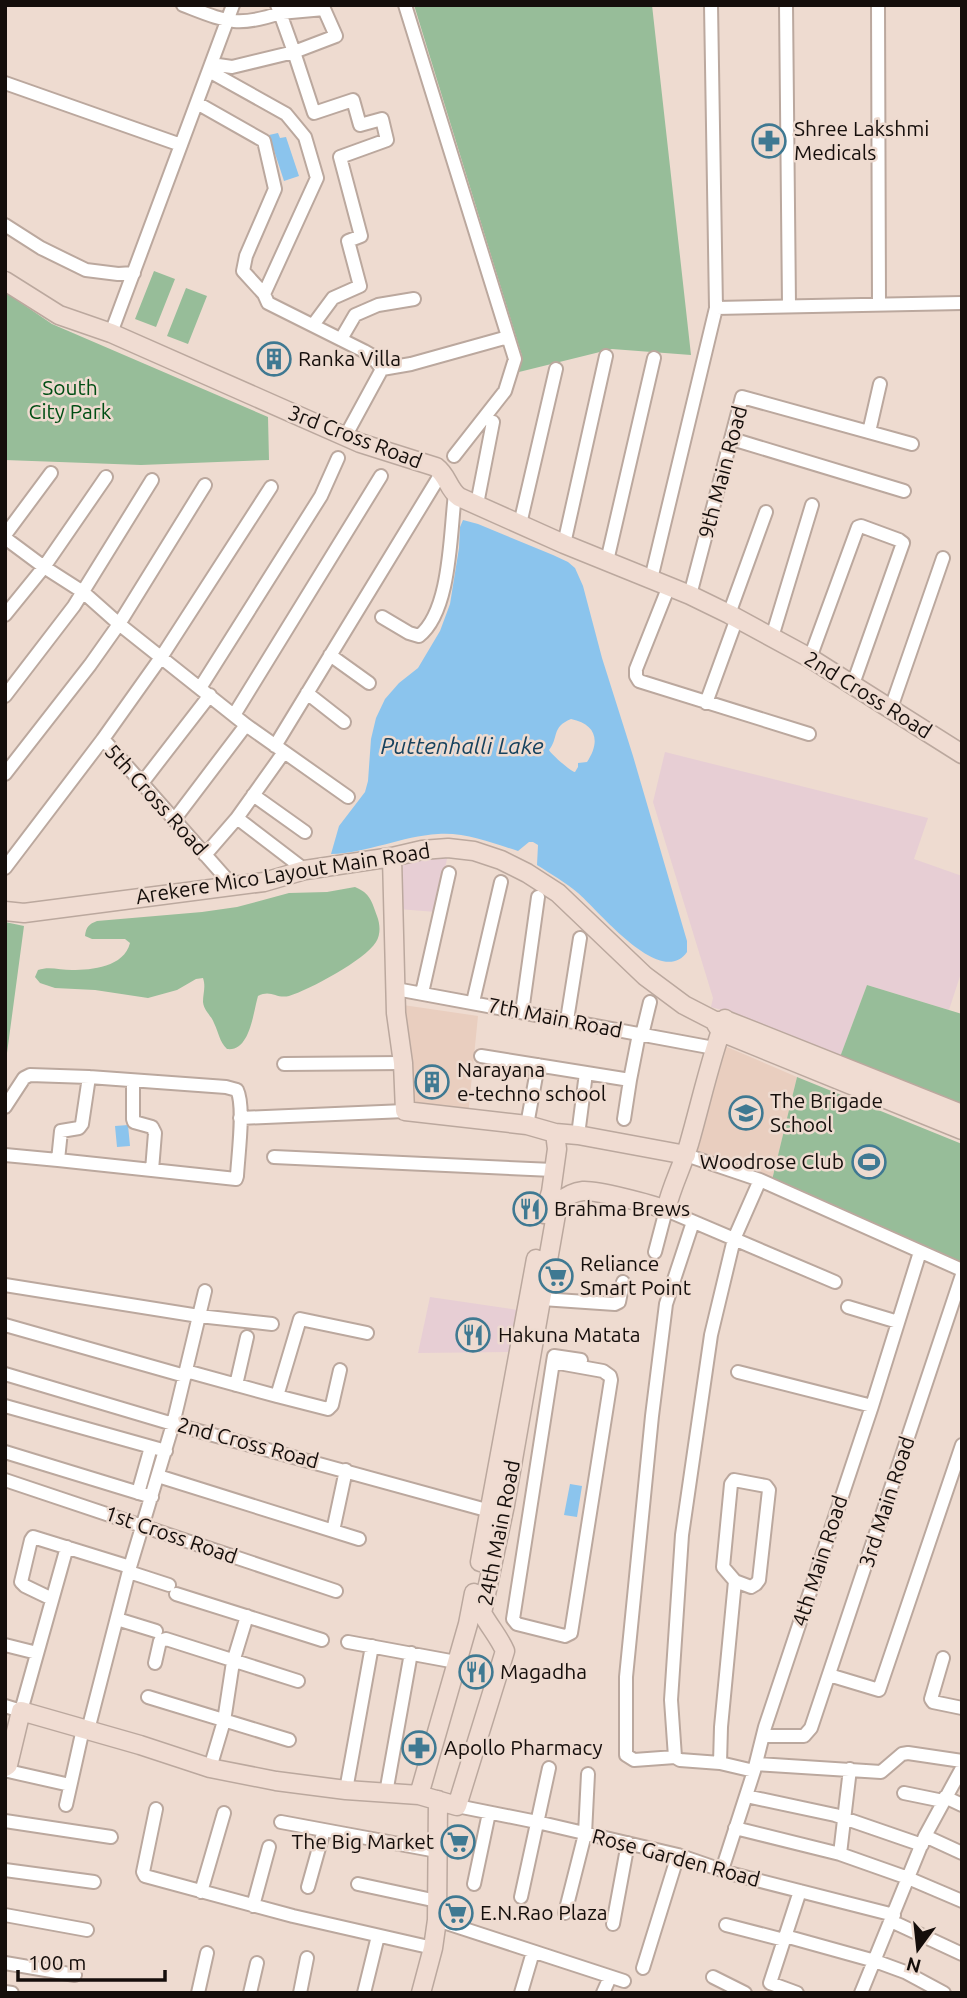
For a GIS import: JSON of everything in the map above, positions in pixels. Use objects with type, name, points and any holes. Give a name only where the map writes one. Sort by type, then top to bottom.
[{"type":"street","points":[[183,5],[227,22],[256,21],[279,9],[324,9],[336,36],[294,52],[232,66],[210,68]]},
{"type":"street","points":[[111,333],[233,5]]},
{"type":"street","points":[[405,5],[515,359],[505,391],[454,456]]},
{"type":"street","points":[[652,579],[716,308],[711,5]]},
{"type":"street","points":[[786,5],[789,306]]},
{"type":"street","points":[[878,5],[878,304]]},
{"type":"street","points":[[279,9],[314,113],[353,100],[360,125],[382,119],[387,140],[340,157],[360,236],[348,241],[360,286],[333,298],[313,325]]},
{"type":"street","points":[[210,68],[286,114],[305,137],[317,178],[264,294]]},
{"type":"street","points":[[5,83],[181,145]]},
{"type":"street","points":[[197,103],[264,141],[275,189],[246,256],[243,271],[264,294],[268,303],[371,355],[382,369]]},
{"type":"street","points":[[5,225],[41,248],[86,270],[118,274],[134,272]]},
{"type":"street","name":"3rd Cross Road","points":[[5,281],[59,315],[111,333],[345,437],[429,465],[442,472],[455,494]]},
{"type":"street","points":[[341,340],[355,315],[378,305],[414,299]]},
{"type":"street","points":[[716,308],[962,303]]},
{"type":"street","points":[[382,369],[411,364],[508,337]]},
{"type":"street","points":[[564,544],[606,356]]},
{"type":"street","points":[[607,561],[654,358]]},
{"type":"street","points":[[345,437],[382,369]]},
{"type":"street","points":[[520,524],[556,369]]},
{"type":"street","points":[[869,432],[880,384]]},
{"type":"street","name":"9th Main Road","points":[[690,595],[742,397],[912,444]]},
{"type":"street","points":[[477,505],[493,422]]},
{"type":"street","points":[[732,439],[904,491]]},
{"type":"street","points":[[142,783],[205,692],[321,496],[338,458]]},
{"type":"street","points":[[205,855],[253,795],[280,749],[307,692],[442,472]]},
{"type":"street","points":[[51,473],[5,537],[83,592],[246,725],[348,797]]},
{"type":"street","points":[[234,715],[382,476]]},
{"type":"street","points":[[5,615],[44,567],[106,477]]},
{"type":"street","points":[[5,696],[83,592],[152,480]]},
{"type":"street","points":[[5,774],[119,624],[205,485]]},
{"type":"street","points":[[103,739],[162,656],[271,487]]},
{"type":"street","points":[[382,617],[419,636],[435,616],[446,575],[455,494],[564,544],[690,595],[772,637],[812,505]]},
{"type":"street","points":[[706,703],[766,512]]},
{"type":"street","points":[[810,658],[858,527],[899,540],[902,543],[853,684]]},
{"type":"street","points":[[891,708],[943,558]]},
{"type":"street","points":[[669,586],[636,669],[639,681],[809,734]]},
{"type":"street","name":"2nd Cross Road","points":[[772,637],[853,684],[962,754]]},
{"type":"street","points":[[330,655],[369,683]]},
{"type":"street","points":[[307,692],[344,722]]},
{"type":"street","points":[[174,820],[246,725]]},
{"type":"street","name":"5th Cross Road","points":[[5,868],[103,739],[232,885]]},
{"type":"street","points":[[253,795],[305,832]]},
{"type":"street","points":[[237,818],[305,870]]},
{"type":"street","name":"Arekere Mico Layout Main Road","points":[[5,911],[24,913],[264,882],[305,870],[422,850],[448,848],[474,851],[501,860],[558,893],[626,960],[719,1030]]},
{"type":"street","points":[[392,857],[397,1013],[405,1111]]},
{"type":"street","points":[[422,993],[449,873]]},
{"type":"street","points":[[473,1002],[501,882]]},
{"type":"street","points":[[522,1012],[538,897]]},
{"type":"street","points":[[567,1020],[580,938]]},
{"type":"street","name":"7th Main Road","points":[[396,989],[640,1034],[719,1030]]},
{"type":"street","points":[[624,1119],[640,1034],[650,1002]]},
{"type":"street","points":[[719,1030],[962,1114]]},
{"type":"street","points":[[719,1030],[962,1130]]},
{"type":"street","points":[[654,1252],[670,1193],[686,1155],[719,1030]]},
{"type":"street","points":[[481,1056],[630,1080]]},
{"type":"street","points":[[284,1064],[403,1063]]},
{"type":"street","points":[[527,1125],[538,1065]]},
{"type":"street","points":[[578,1135],[586,1073]]},
{"type":"street","points":[[58,1160],[61,1131],[79,1128],[82,1124],[89,1077]]},
{"type":"street","points":[[5,1107],[24,1078],[89,1077],[226,1087],[237,1090],[240,1118],[236,1179],[5,1154]]},
{"type":"street","points":[[133,1081],[134,1122],[152,1127],[155,1133],[152,1170]]},
{"type":"street","points":[[240,1118],[405,1111],[527,1125],[555,1133],[686,1155],[760,1180],[962,1273]]},
{"type":"street","name":"24th Main Road","points":[[457,1806],[505,1651],[482,1613],[508,1486],[541,1299],[552,1199],[555,1133]]},
{"type":"street","points":[[274,1157],[553,1170]]},
{"type":"street","points":[[675,1757],[671,1700],[682,1535],[711,1335],[734,1239],[760,1180]]},
{"type":"street","points":[[552,1199],[585,1191],[652,1205],[835,1282]]},
{"type":"street","name":"24th Main Road","points":[[419,1795],[468,1624],[552,1199]]},
{"type":"street","points":[[693,1222],[666,1304],[626,1677],[626,1755],[634,1760],[675,1757],[680,1760],[755,1768],[881,1772],[902,1754],[908,1753],[962,1761]]},
{"type":"street","name":"4th Main Road","points":[[722,1870],[920,1252]]},
{"type":"street","name":"3rd Main Road","points":[[763,1736],[804,1736],[811,1728],[962,1273]]},
{"type":"street","points":[[541,1299],[615,1304],[619,1301],[624,1282]]},
{"type":"street","points":[[5,1285],[199,1316],[272,1324]]},
{"type":"street","points":[[66,1805],[130,1569],[166,1451],[205,1291]]},
{"type":"street","points":[[848,1307],[898,1322]]},
{"type":"street","points":[[277,1396],[300,1319],[367,1333]]},
{"type":"street","points":[[5,1325],[328,1409],[332,1405],[340,1370]]},
{"type":"street","points":[[236,1385],[247,1337]]},
{"type":"street","points":[[553,1362],[603,1371],[608,1373],[611,1380],[569,1635],[517,1624],[513,1619],[533,1484],[553,1362],[554,1356],[581,1360]]},
{"type":"street","points":[[738,1372],[872,1406]]},
{"type":"street","name":"2nd Cross Road","points":[[5,1374],[173,1424],[490,1511]]},
{"type":"street","points":[[5,1406],[166,1451]]},
{"type":"street","points":[[829,1675],[879,1690],[962,1445]]},
{"type":"street","points":[[138,1493],[151,1447]]},
{"type":"street","points":[[5,1452],[152,1497]]},
{"type":"street","points":[[333,1531],[346,1470]]},
{"type":"street","points":[[158,1476],[359,1539]]},
{"type":"street","name":"1st Cross Road","points":[[5,1480],[337,1591]]},
{"type":"street","points":[[720,1763],[721,1727],[736,1581],[723,1567],[731,1484],[734,1480],[766,1486],[769,1490],[759,1580],[751,1587],[736,1581]]},
{"type":"street","points":[[508,1486],[533,1484]]},
{"type":"street","points":[[508,1486],[531,1498]]},
{"type":"street","points":[[52,1599],[21,1582],[33,1537],[130,1569],[173,1590],[322,1640]]},
{"type":"street","points":[[67,1547],[37,1653],[13,1708],[8,1765],[5,1767],[8,1771],[70,1785]]},
{"type":"street","points":[[210,1768],[223,1721],[233,1662],[247,1616]]},
{"type":"street","points":[[117,1619],[156,1631]]},
{"type":"street","points":[[155,1663],[162,1639],[298,1681]]},
{"type":"street","points":[[348,1642],[456,1662]]},
{"type":"street","points":[[5,1645],[37,1653]]},
{"type":"street","points":[[346,1790],[372,1646]]},
{"type":"street","points":[[386,1793],[411,1653]]},
{"type":"street","points":[[943,1658],[931,1699],[933,1702],[962,1708]]},
{"type":"street","points":[[148,1697],[289,1740]]},
{"type":"street","points":[[13,1708],[210,1768],[276,1781],[346,1790],[419,1795],[457,1806]]},
{"type":"street","points":[[521,1897],[549,1768]]},
{"type":"street","points":[[861,1993],[923,1841],[962,1768]]},
{"type":"street","points":[[840,1854],[850,1769]]},
{"type":"street","points":[[565,1913],[584,1834],[588,1774]]},
{"type":"street","points":[[904,1793],[944,1799],[962,1805]]},
{"type":"street","points":[[746,1796],[844,1819],[962,1853]]},
{"type":"street","points":[[421,1993],[437,1920],[438,1800]]},
{"type":"street","name":"Rose Garden Road","points":[[457,1806],[678,1855],[733,1874],[893,1918],[962,1954]]},
{"type":"street","points":[[156,1809],[143,1872],[145,1877],[253,1906],[433,1948]]},
{"type":"street","points":[[201,1892],[224,1813]]},
{"type":"street","points":[[474,1884],[489,1813]]},
{"type":"street","points":[[5,1821],[111,1837]]},
{"type":"street","points":[[281,1822],[438,1851]]},
{"type":"street","points":[[736,1828],[840,1854],[962,1901]]},
{"type":"street","points":[[308,1887],[324,1830]]},
{"type":"street","points":[[613,1924],[628,1843]]},
{"type":"street","points":[[253,1906],[269,1847]]},
{"type":"street","points":[[643,1968],[678,1855]]},
{"type":"street","points":[[5,1870],[94,1882]]},
{"type":"street","points":[[358,1884],[437,1901]]},
{"type":"street","points":[[797,1993],[769,1988],[800,1891]]},
{"type":"street","points":[[5,1915],[86,1930]]},
{"type":"street","points":[[437,1920],[624,1981]]},
{"type":"street","points":[[726,1926],[875,1961],[905,1972],[944,1993]]},
{"type":"street","points":[[364,1993],[378,1936]]},
{"type":"street","points":[[521,1993],[533,1952]]},
{"type":"street","points":[[198,1993],[207,1953]]},
{"type":"street","points":[[300,1993],[307,1958]]},
{"type":"street","points":[[5,1963],[75,1975]]},
{"type":"street","points":[[250,1993],[257,1963]]},
{"type":"street","points":[[603,1993],[610,1977]]},
{"type":"street","points":[[713,1977],[745,1993]]},
{"type":"street","points":[[5,1992],[12,1993]]},
{"type":"shaded area","points":[[665,752],[928,818],[914,859],[962,876],[962,970],[949,1010],[867,985],[840,1057],[711,1007],[713,998],[653,802]]},
{"type":"shaded area","points":[[448,854],[436,912],[398,909],[397,859]]},
{"type":"shaded area","points":[[403,1005],[478,1016],[468,1116],[425,1112],[410,1101]]},
{"type":"shaded area","name":"The Brigade School","points":[[720,1044],[797,1077],[772,1180],[695,1150]]},
{"type":"shaded area","points":[[430,1297],[518,1310],[510,1352],[418,1353]]},
{"type":"green space","points":[[414,5],[652,5],[691,355],[612,349],[519,372],[522,356]]},
{"type":"green space","points":[[154,271],[175,279],[156,327],[135,319]]},
{"type":"green space","points":[[186,288],[207,296],[188,344],[167,336]]},
{"type":"green space","name":"South City Park","points":[[5,292],[52,324],[268,417],[269,460],[141,465],[5,460]]},
{"type":"green space","points":[[355,887],[370,898],[374,906],[379,926],[376,942],[361,957],[309,988],[289,996],[266,993],[258,996],[246,1038],[235,1048],[227,1049],[224,1046],[205,1008],[203,978],[177,990],[148,998],[95,990],[55,988],[40,983],[35,977],[38,970],[42,969],[89,969],[106,966],[121,957],[130,943],[125,939],[92,939],[85,936],[88,926],[97,921],[202,912],[237,907],[289,893],[327,892]]},
{"type":"green space","points":[[5,922],[24,926],[5,1068]]},
{"type":"green space","points":[[867,985],[962,1014],[962,1106],[840,1057]]},
{"type":"green space","name":"Woodrose Club","points":[[797,1077],[962,1144],[962,1264],[772,1180]]},
{"type":"water","points":[[278,133],[280,138],[286,137],[299,176],[284,181],[269,135]]},
{"type":"water","name":"Puttenhalli Lake","points":[[463,520],[478,524],[553,555],[575,568],[583,586],[687,941],[687,952],[676,961],[662,961],[631,943],[578,893],[537,865],[538,845],[533,842],[518,851],[468,836],[438,834],[331,854],[339,826],[365,792],[371,739],[376,718],[385,699],[418,668],[440,631],[450,604]],"holes":[[[571,719],[591,729],[595,740],[587,762],[578,763],[575,772],[549,750],[558,729],[565,722]]]},
{"type":"water","points":[[128,1125],[130,1146],[117,1147],[115,1126]]},
{"type":"water","points":[[570,1484],[582,1486],[577,1517],[564,1515]]},
{"type":"place","name":"Shree Lakshmi Medicals","points":[[769,141]]},
{"type":"place","name":"Ranka Villa","points":[[274,359]]},
{"type":"place","name":"Narayana e-techno school","points":[[432,1082]]},
{"type":"place","name":"The Brigade School","points":[[746,1113]]},
{"type":"place","name":"Woodrose Club","points":[[869,1162]]},
{"type":"place","name":"Brahma Brews","points":[[530,1209]]},
{"type":"place","name":"Reliance Smart Point","points":[[556,1276]]},
{"type":"place","name":"Hakuna Matata","points":[[473,1335]]},
{"type":"place","name":"Magadha","points":[[476,1672]]},
{"type":"place","name":"Apollo Pharmacy","points":[[419,1748]]},
{"type":"place","name":"The Big Market","points":[[458,1842]]},
{"type":"place","name":"E.N.Rao Plaza","points":[[456,1913]]}]
